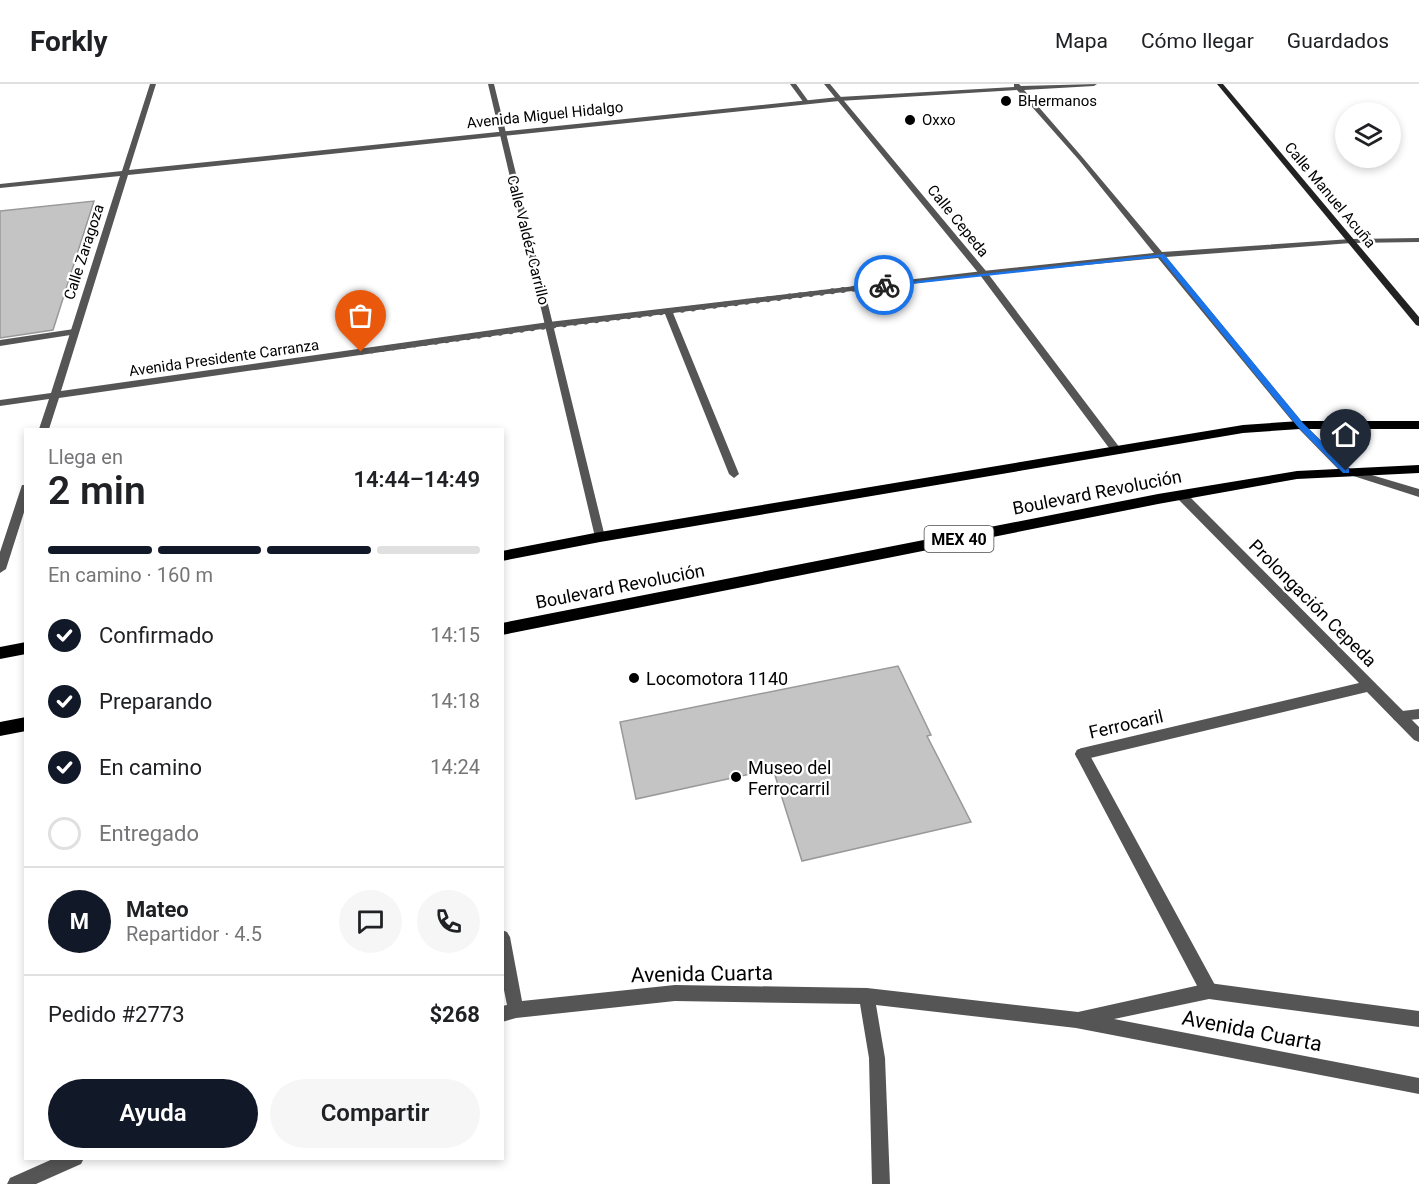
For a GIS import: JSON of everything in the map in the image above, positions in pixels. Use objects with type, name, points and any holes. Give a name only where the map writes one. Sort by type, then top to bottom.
[{"type":"main road","name":"Calle Manuel Acuña","points":[[1220,84],[1419,323]]},
{"type":"main road","points":[[504,556],[600,537],[1243,429],[1300,425],[1419,425]]},
{"type":"main road","name":"Boulevard Revolución","points":[[504,629],[1297,475],[1419,469]]},
{"type":"main road","points":[[0,653],[24,648]]},
{"type":"main road","points":[[0,729],[24,724]]},
{"type":"street","name":"Calle Zaragoza","points":[[44,428],[153,84]]},
{"type":"street","name":"Calle Valdéz Carrillo","points":[[491,84],[600,537]]},
{"type":"street","points":[[793,84],[806,102]]},
{"type":"street","name":"Calle Cepeda","points":[[827,84],[983,273],[1116,450]]},
{"type":"street","name":"Avenida Miguel Hidalgo","points":[[0,186],[806,102],[1017,86],[1094,84]]},
{"type":"street","points":[[1017,86],[1161,255],[1300,425],[1346,471],[1419,493]]},
{"type":"street","name":"Avenida Presidente Carranza","points":[[0,403],[549,326],[983,273],[1161,255],[1351,242],[1419,240]]},
{"type":"street","points":[[668,311],[734,474]]},
{"type":"street","points":[[0,343],[74,332]]},
{"type":"street","points":[[0,569],[24,494]]},
{"type":"street","name":"Prolongación Cepeda","points":[[1182,496],[1419,736]]},
{"type":"street","name":"Ferrocaril","points":[[1209,991],[1082,754],[1370,686]]},
{"type":"street","points":[[1399,716],[1419,714]]},
{"type":"street","points":[[504,958],[509,1012]]},
{"type":"street","name":"Avenida Cuarta","points":[[1076,1020],[1209,991],[1419,1019]]},
{"type":"street","name":"Avenida Cuarta","points":[[509,1012],[675,993],[867,996],[1076,1020],[1419,1086]]},
{"type":"street","points":[[867,996],[877,1058],[881,1184]]},
{"type":"street","points":[[16,1184],[70,1160]]},
{"type":"building","points":[[94,201],[53,330],[0,338],[0,211]]},
{"type":"building","points":[[898,666],[931,735],[927,736],[971,822],[802,861],[773,769],[636,799],[620,722]]},
{"type":"way so far","points":[[361,352],[549,326],[884,285]]},
{"type":"place","name":"BHermanos","points":[[1006,101]]},
{"type":"place","name":"Oxxo","points":[[910,120]]},
{"type":"place","name":"Locomotora 1140","points":[[634,678]]},
{"type":"place","name":"Museo del Ferrocarril","points":[[736,777]]},
{"type":"route","points":[[884,285],[1161,255],[1300,425],[1346,471]]}]
